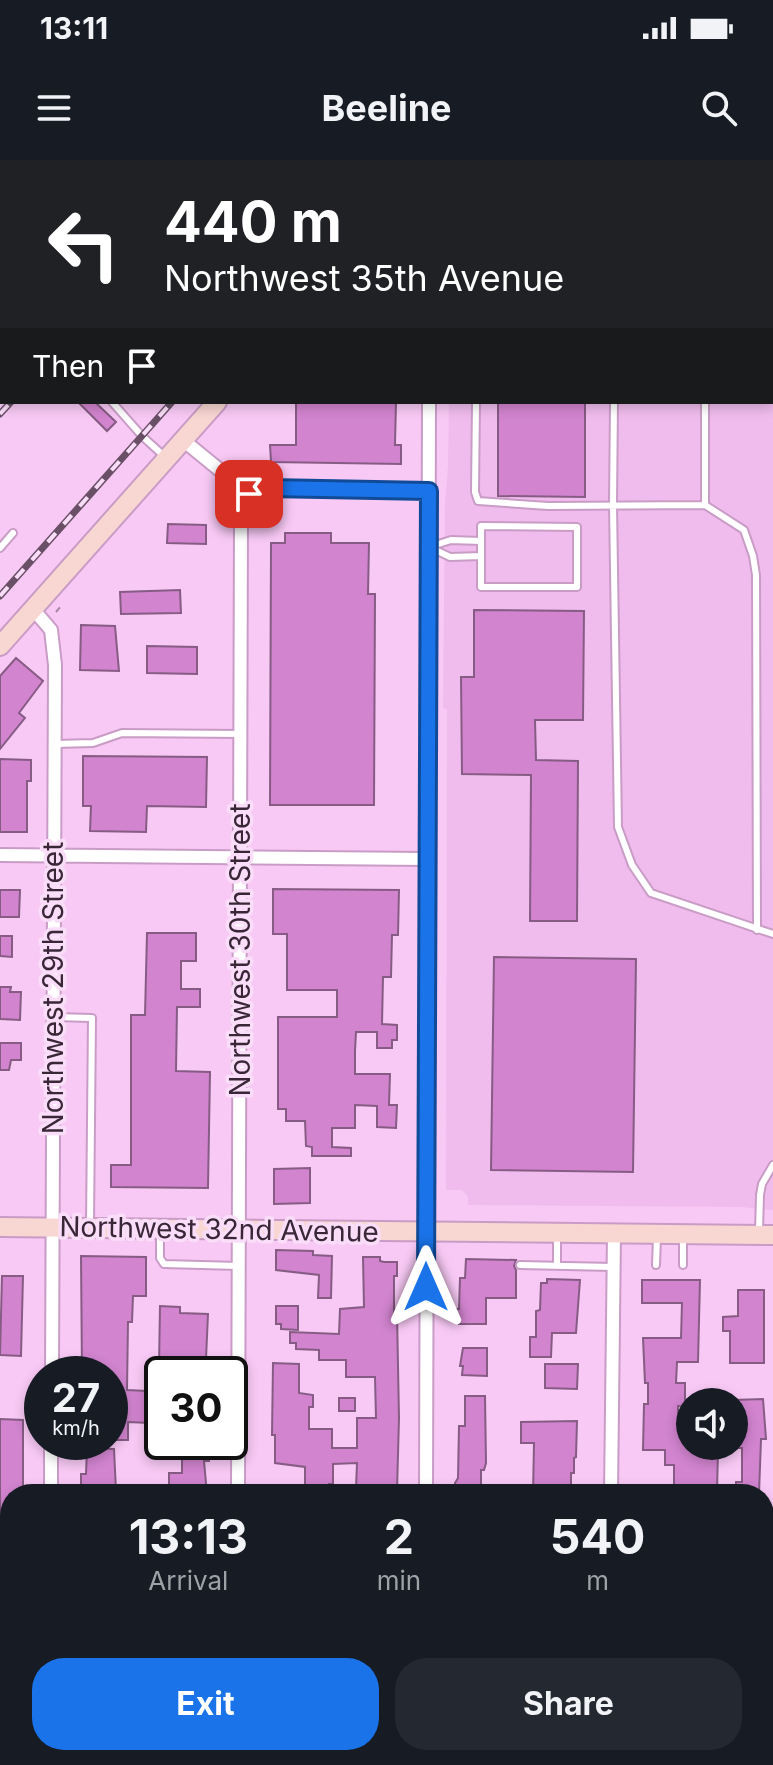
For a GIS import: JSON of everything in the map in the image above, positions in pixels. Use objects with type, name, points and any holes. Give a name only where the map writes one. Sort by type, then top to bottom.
[{"type":"main road","points":[[3,637],[33,609],[215,404]]},
{"type":"main road","name":"Northwest 32nd Avenue","points":[[0,1227],[766,1235]]},
{"type":"street","points":[[426,1484],[429,404]]},
{"type":"street","points":[[183,440],[249,494],[268,488],[429,491]]},
{"type":"street","name":"Northwest 30th Street","points":[[238,1484],[241,519],[243,503],[249,494]]},
{"type":"street","name":"Northwest 29th Street","points":[[33,609],[51,630],[54,643],[52,1356]]},
{"type":"street","points":[[0,855],[427,859]]},
{"type":"street","points":[[611,1484],[614,1234]]},
{"type":"street","points":[[51,1460],[51,1484]]},
{"type":"lane","points":[[114,404],[167,459]]},
{"type":"lane","points":[[476,404],[475,492],[478,501],[534,506],[705,505],[744,530],[756,575],[757,930]]},
{"type":"lane","points":[[614,404],[618,827],[632,865],[651,893],[773,934]]},
{"type":"lane","points":[[705,404],[705,505]]},
{"type":"lane","points":[[481,526],[577,527],[577,587],[481,587],[481,556],[481,526]]},
{"type":"lane","points":[[0,548],[13,533]]},
{"type":"lane","points":[[429,547],[451,540],[481,541]]},
{"type":"lane","points":[[429,547],[450,557],[481,556]]},
{"type":"lane","points":[[55,744],[93,743],[122,733],[241,734]]},
{"type":"lane","points":[[53,1017],[92,1018],[90,1228]]},
{"type":"lane","points":[[766,1235],[760,1195],[762,1184],[773,1165]]},
{"type":"lane","points":[[159,1229],[160,1258],[164,1264],[239,1266]]},
{"type":"lane","points":[[557,1233],[557,1266]]},
{"type":"lane","points":[[656,1265],[657,1233]]},
{"type":"lane","points":[[683,1234],[683,1265]]},
{"type":"lane","points":[[520,1265],[613,1267]]},
{"type":"path","points":[[56,612],[62,605]]},
{"type":"shaded area","points":[[449,404],[773,404],[773,1210],[740,1207],[468,1205],[468,1197],[462,1190],[446,1190],[447,709],[443,708]]},
{"type":"building","points":[[80,404],[97,404],[116,422],[107,431]]},
{"type":"building","points":[[296,404],[396,404],[395,445],[401,445],[401,464],[271,462],[270,445],[296,445]]},
{"type":"building","points":[[498,404],[585,404],[585,497],[498,496]]},
{"type":"building","points":[[168,524],[206,525],[206,544],[167,543]]},
{"type":"building","points":[[285,533],[331,533],[331,543],[369,543],[368,594],[375,594],[374,805],[270,805],[271,543],[285,543]]},
{"type":"building","points":[[180,590],[181,613],[121,614],[120,592]]},
{"type":"building","points":[[474,610],[584,611],[583,720],[535,720],[536,760],[578,761],[577,921],[530,921],[531,775],[462,774],[461,677],[474,677]]},
{"type":"building","points":[[81,625],[115,626],[119,671],[80,670]]},
{"type":"building","points":[[147,646],[197,647],[197,674],[147,673]]},
{"type":"building","points":[[16,658],[43,681],[19,713],[25,718],[0,749],[0,676]]},
{"type":"building","points":[[83,756],[207,757],[206,807],[147,806],[146,832],[90,831],[91,806],[83,806]]},
{"type":"building","points":[[0,759],[31,760],[31,781],[27,781],[27,832],[0,832]]},
{"type":"building","points":[[273,889],[399,890],[398,935],[392,935],[391,977],[383,977],[382,1024],[397,1025],[397,1040],[392,1040],[392,1048],[377,1048],[377,1032],[356,1032],[355,1051],[355,1074],[390,1074],[389,1105],[397,1105],[396,1128],[377,1127],[377,1106],[355,1105],[355,1128],[332,1128],[332,1147],[351,1148],[351,1156],[312,1156],[312,1147],[306,1146],[305,1121],[286,1121],[286,1109],[278,1109],[278,1017],[337,1017],[337,990],[287,990],[287,934],[273,934]]},
{"type":"building","points":[[0,890],[20,890],[19,917],[0,917]]},
{"type":"building","points":[[147,933],[196,933],[196,961],[181,961],[181,989],[200,989],[200,1007],[177,1007],[176,1071],[210,1072],[208,1188],[111,1187],[111,1165],[131,1165],[131,1015],[145,1015]]},
{"type":"building","points":[[0,936],[12,936],[12,957],[0,956]]},
{"type":"building","points":[[494,957],[636,959],[633,1172],[491,1170]]},
{"type":"building","points":[[0,987],[11,987],[10,992],[21,992],[20,1020],[0,1019]]},
{"type":"building","points":[[0,1043],[21,1043],[21,1060],[11,1060],[9,1070],[0,1070]]},
{"type":"building","points":[[310,1168],[310,1203],[274,1204],[274,1169]]},
{"type":"building","points":[[276,1250],[313,1251],[313,1255],[332,1256],[331,1298],[318,1298],[319,1275],[276,1270]]},
{"type":"building","points":[[81,1256],[146,1257],[146,1296],[133,1296],[132,1322],[128,1322],[128,1356],[82,1356]]},
{"type":"building","points":[[363,1257],[380,1257],[380,1261],[397,1262],[394,1314],[397,1314],[399,1418],[397,1484],[356,1484],[357,1463],[333,1464],[333,1484],[305,1484],[305,1467],[275,1463],[275,1435],[272,1435],[273,1363],[299,1364],[299,1393],[313,1395],[313,1407],[309,1407],[309,1429],[332,1429],[332,1448],[357,1448],[357,1418],[376,1418],[375,1377],[346,1377],[346,1360],[319,1360],[319,1350],[296,1349],[296,1343],[290,1343],[290,1332],[339,1334],[340,1309],[364,1307]]},
{"type":"building","points":[[466,1259],[516,1260],[516,1298],[486,1298],[486,1324],[459,1324],[459,1319],[456,1319],[460,1278],[465,1278]]},
{"type":"building","points":[[2,1276],[23,1276],[21,1356],[0,1355]]},
{"type":"building","points":[[547,1279],[580,1280],[576,1333],[552,1333],[551,1357],[530,1357],[530,1337],[536,1337],[541,1283],[547,1283]]},
{"type":"building","points":[[642,1280],[700,1280],[698,1362],[677,1362],[676,1383],[685,1383],[685,1388],[676,1388],[676,1460],[718,1460],[717,1484],[674,1484],[674,1465],[665,1465],[665,1450],[643,1450],[644,1404],[648,1404],[648,1383],[645,1383],[643,1338],[681,1338],[682,1303],[642,1303]]},
{"type":"building","points":[[738,1290],[764,1290],[764,1363],[730,1363],[730,1331],[723,1331],[723,1317],[738,1316]]},
{"type":"building","points":[[160,1306],[180,1307],[180,1313],[208,1314],[206,1356],[159,1356]]},
{"type":"building","points":[[276,1306],[298,1306],[298,1330],[281,1329],[281,1324],[276,1324]]},
{"type":"building","points":[[463,1348],[487,1348],[487,1376],[462,1375]]},
{"type":"building","points":[[545,1364],[578,1364],[577,1389],[545,1388]]},
{"type":"building","points":[[128,1390],[144,1391],[144,1423],[128,1422]]},
{"type":"building","points":[[465,1396],[485,1396],[486,1463],[484,1470],[481,1470],[481,1484],[455,1484],[458,1478],[459,1426],[465,1426]]},
{"type":"building","points":[[339,1398],[355,1398],[355,1411],[339,1411]]},
{"type":"building","points":[[763,1399],[766,1439],[761,1439],[759,1484],[736,1484],[742,1482],[742,1460],[748,1460],[748,1400]]},
{"type":"building","points":[[0,1419],[23,1420],[23,1484],[0,1484]]},
{"type":"building","points":[[577,1421],[576,1457],[571,1484],[533,1484],[534,1443],[521,1443],[521,1422]]},
{"type":"building","points":[[87,1460],[115,1460],[116,1484],[81,1484],[81,1474],[86,1474]]},
{"type":"building","points":[[182,1460],[209,1460],[204,1461],[206,1484],[169,1484],[169,1473],[182,1473]]},
{"type":"railway","points":[[0,414],[9,404]]},
{"type":"railway","points":[[0,596],[170,404]]},
{"type":"route","points":[[249,494],[268,488],[429,491],[426,1287]]}]
